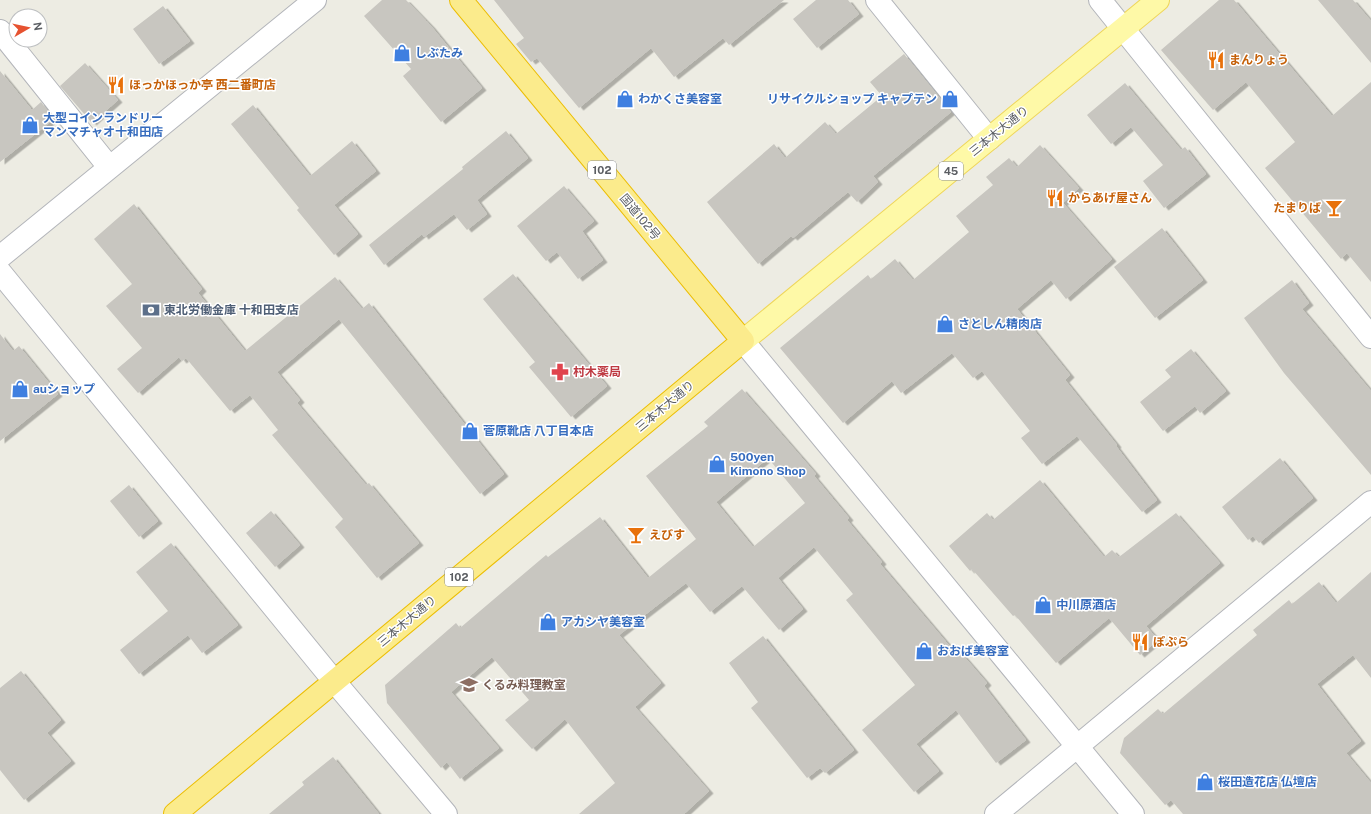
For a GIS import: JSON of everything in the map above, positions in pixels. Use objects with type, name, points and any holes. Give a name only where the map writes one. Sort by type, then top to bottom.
[{"type":"highway","name":"国道102号","points":[[461,0],[743,341]]},
{"type":"highway","name":"三本木大通り","points":[[175,814],[743,341]]},
{"type":"main road","name":"三本木大通り","points":[[743,341],[1158,0]]},
{"type":"street","points":[[0,257],[315,0]]},
{"type":"street","points":[[877,0],[989,139]]},
{"type":"street","points":[[1100,0],[1371,337]]},
{"type":"street","points":[[0,31],[109,167]]},
{"type":"street","points":[[0,272],[334,681],[446,814]]},
{"type":"street","points":[[743,341],[1132,814]]},
{"type":"street","points":[[996,814],[1371,502]]},
{"type":"building","points":[[382,0],[406,0],[431,26],[482,88],[441,122],[403,76],[411,69],[364,16]]},
{"type":"building","points":[[494,0],[784,0],[729,45],[723,38],[674,77],[651,48],[579,108],[537,58],[531,62],[516,44],[524,38]]},
{"type":"building","points":[[816,0],[848,0],[859,14],[817,48],[793,19]]},
{"type":"building","points":[[1219,0],[1234,0],[1332,116],[1371,82],[1371,282],[1347,253],[1341,259],[1265,168],[1295,142],[1246,82],[1213,110],[1161,50]]},
{"type":"building","points":[[1318,0],[1353,0],[1371,21],[1371,63]]},
{"type":"building","points":[[163,6],[190,41],[159,64],[133,29]]},
{"type":"building","points":[[904,54],[951,112],[873,176],[878,182],[857,202],[848,192],[793,238],[791,236],[758,264],[707,202],[774,144],[785,158],[825,122],[836,134],[882,96],[870,82]]},
{"type":"building","points":[[85,63],[118,100],[92,123],[60,86]]},
{"type":"building","points":[[0,71],[32,110],[41,102],[54,119],[0,162]]},
{"type":"building","points":[[1125,83],[1181,150],[1185,147],[1206,174],[1164,208],[1143,181],[1163,165],[1131,127],[1111,144],[1087,115]]},
{"type":"building","points":[[253,105],[310,176],[352,141],[376,171],[334,205],[358,234],[334,255],[297,210],[299,208],[231,124]]},
{"type":"building","points":[[506,131],[528,158],[477,200],[487,214],[467,230],[454,214],[424,237],[422,234],[384,265],[369,245],[463,169],[462,167]]},
{"type":"building","points":[[1040,145],[1079,188],[1063,203],[1112,259],[1066,299],[1051,280],[1017,309],[1070,375],[1065,380],[1117,445],[1116,446],[1157,500],[1142,512],[1077,436],[1042,464],[1021,438],[1030,431],[982,371],[973,378],[952,353],[901,393],[892,381],[843,423],[780,348],[868,275],[871,279],[895,259],[913,280],[969,232],[956,216],[993,185],[986,177],[1009,158],[1017,167]]},
{"type":"building","points":[[564,186],[594,221],[582,231],[603,260],[578,279],[557,252],[546,261],[517,226]]},
{"type":"building","points":[[134,204],[202,289],[198,293],[245,351],[335,277],[362,309],[369,303],[504,474],[480,494],[339,319],[277,372],[300,400],[297,403],[366,485],[369,483],[419,543],[377,578],[335,527],[343,519],[272,435],[278,430],[250,395],[230,411],[186,358],[182,361],[179,357],[138,393],[117,369],[142,348],[106,306],[132,284],[94,239]]},
{"type":"building","points":[[1162,228],[1203,280],[1155,318],[1114,267]]},
{"type":"building","points":[[513,274],[607,386],[571,417],[529,367],[535,362],[483,299]]},
{"type":"building","points":[[1292,280],[1309,303],[1302,309],[1371,391],[1371,475],[1284,373],[1244,318]]},
{"type":"building","points":[[0,334],[13,351],[19,346],[58,394],[0,441]]},
{"type":"building","points":[[1191,349],[1226,391],[1200,413],[1195,406],[1163,431],[1140,402],[1171,377],[1165,370]]},
{"type":"building","points":[[742,389],[816,474],[814,476],[849,518],[847,520],[882,562],[880,564],[958,656],[961,653],[987,683],[984,686],[1026,740],[996,763],[956,710],[916,744],[939,771],[914,792],[862,730],[915,685],[846,600],[853,594],[814,547],[778,578],[803,609],[779,630],[742,586],[710,612],[686,583],[619,635],[661,683],[635,707],[709,791],[684,814],[579,814],[615,783],[565,719],[532,749],[505,720],[529,700],[492,657],[451,692],[499,748],[460,779],[447,762],[441,768],[387,703],[385,685],[456,623],[460,628],[546,555],[548,557],[600,517],[648,578],[696,539],[646,476],[708,426],[704,422]],"holes":[[[768,458],[805,503],[753,547],[716,502]]]},
{"type":"building","points":[[1280,458],[1313,498],[1259,543],[1253,536],[1248,540],[1222,507]]},
{"type":"building","points":[[1040,480],[1104,557],[1112,550],[1119,557],[1176,513],[1220,563],[1146,626],[1158,640],[1140,655],[1109,618],[1056,663],[1015,615],[1013,616],[972,569],[970,571],[949,546],[987,513],[993,520]]},
{"type":"building","points":[[129,485],[158,521],[139,537],[110,501]]},
{"type":"building","points":[[271,511],[300,545],[275,567],[246,533]]},
{"type":"building","points":[[171,543],[238,625],[202,653],[188,635],[139,674],[120,650],[168,611],[136,572]]},
{"type":"building","points":[[1371,572],[1371,678],[1353,655],[1317,684],[1361,741],[1346,753],[1371,783],[1371,814],[1183,814],[1171,800],[1165,805],[1120,753],[1124,738],[1158,709],[1163,714],[1257,635],[1253,630],[1289,600],[1292,604],[1319,582],[1336,603]]},
{"type":"building","points":[[763,636],[854,750],[825,773],[820,768],[807,778],[751,708],[758,702],[729,663]]},
{"type":"building","points":[[21,671],[61,720],[47,733],[71,761],[24,800],[0,770],[0,688]]},
{"type":"building","points":[[333,757],[379,814],[269,814],[304,785],[302,782]]},
{"type":"place","name":"しぶたみ","points":[[402,53]]},
{"type":"place","name":"まんりょう","points":[[1216,60]]},
{"type":"place","name":"ほっかほっか亭 西二番町店","points":[[116,85]]},
{"type":"place","name":"わかくさ美容室","points":[[625,99]]},
{"type":"place","name":"リサイクルショップ キャプテン","points":[[950,99]]},
{"type":"place","name":"大型コインランドリー マンマチャオ十和田店","points":[[30,125]]},
{"type":"place","name":"からあげ屋さん","points":[[1055,198]]},
{"type":"place","name":"たまりば","points":[[1334,208]]},
{"type":"place","name":"東北労働金庫 十和田支店","points":[[151,310]]},
{"type":"place","name":"さとしん精肉店","points":[[945,324]]},
{"type":"place","name":"村木薬局","points":[[560,372]]},
{"type":"place","name":"auショップ","points":[[20,389]]},
{"type":"place","name":"菅原靴店 八丁目本店","points":[[470,431]]},
{"type":"place","name":"500yen Kimono Shop","points":[[717,464]]},
{"type":"place","name":"えびす","points":[[636,535]]},
{"type":"place","name":"中川原酒店","points":[[1043,605]]},
{"type":"place","name":"アカシヤ美容室","points":[[548,622]]},
{"type":"place","name":"ぽぷら","points":[[1140,642]]},
{"type":"place","name":"おおば美容室","points":[[924,651]]},
{"type":"place","name":"くるみ料理教室","points":[[469,685]]},
{"type":"place","name":"桜田造花店 仏壇店","points":[[1205,782]]}]
